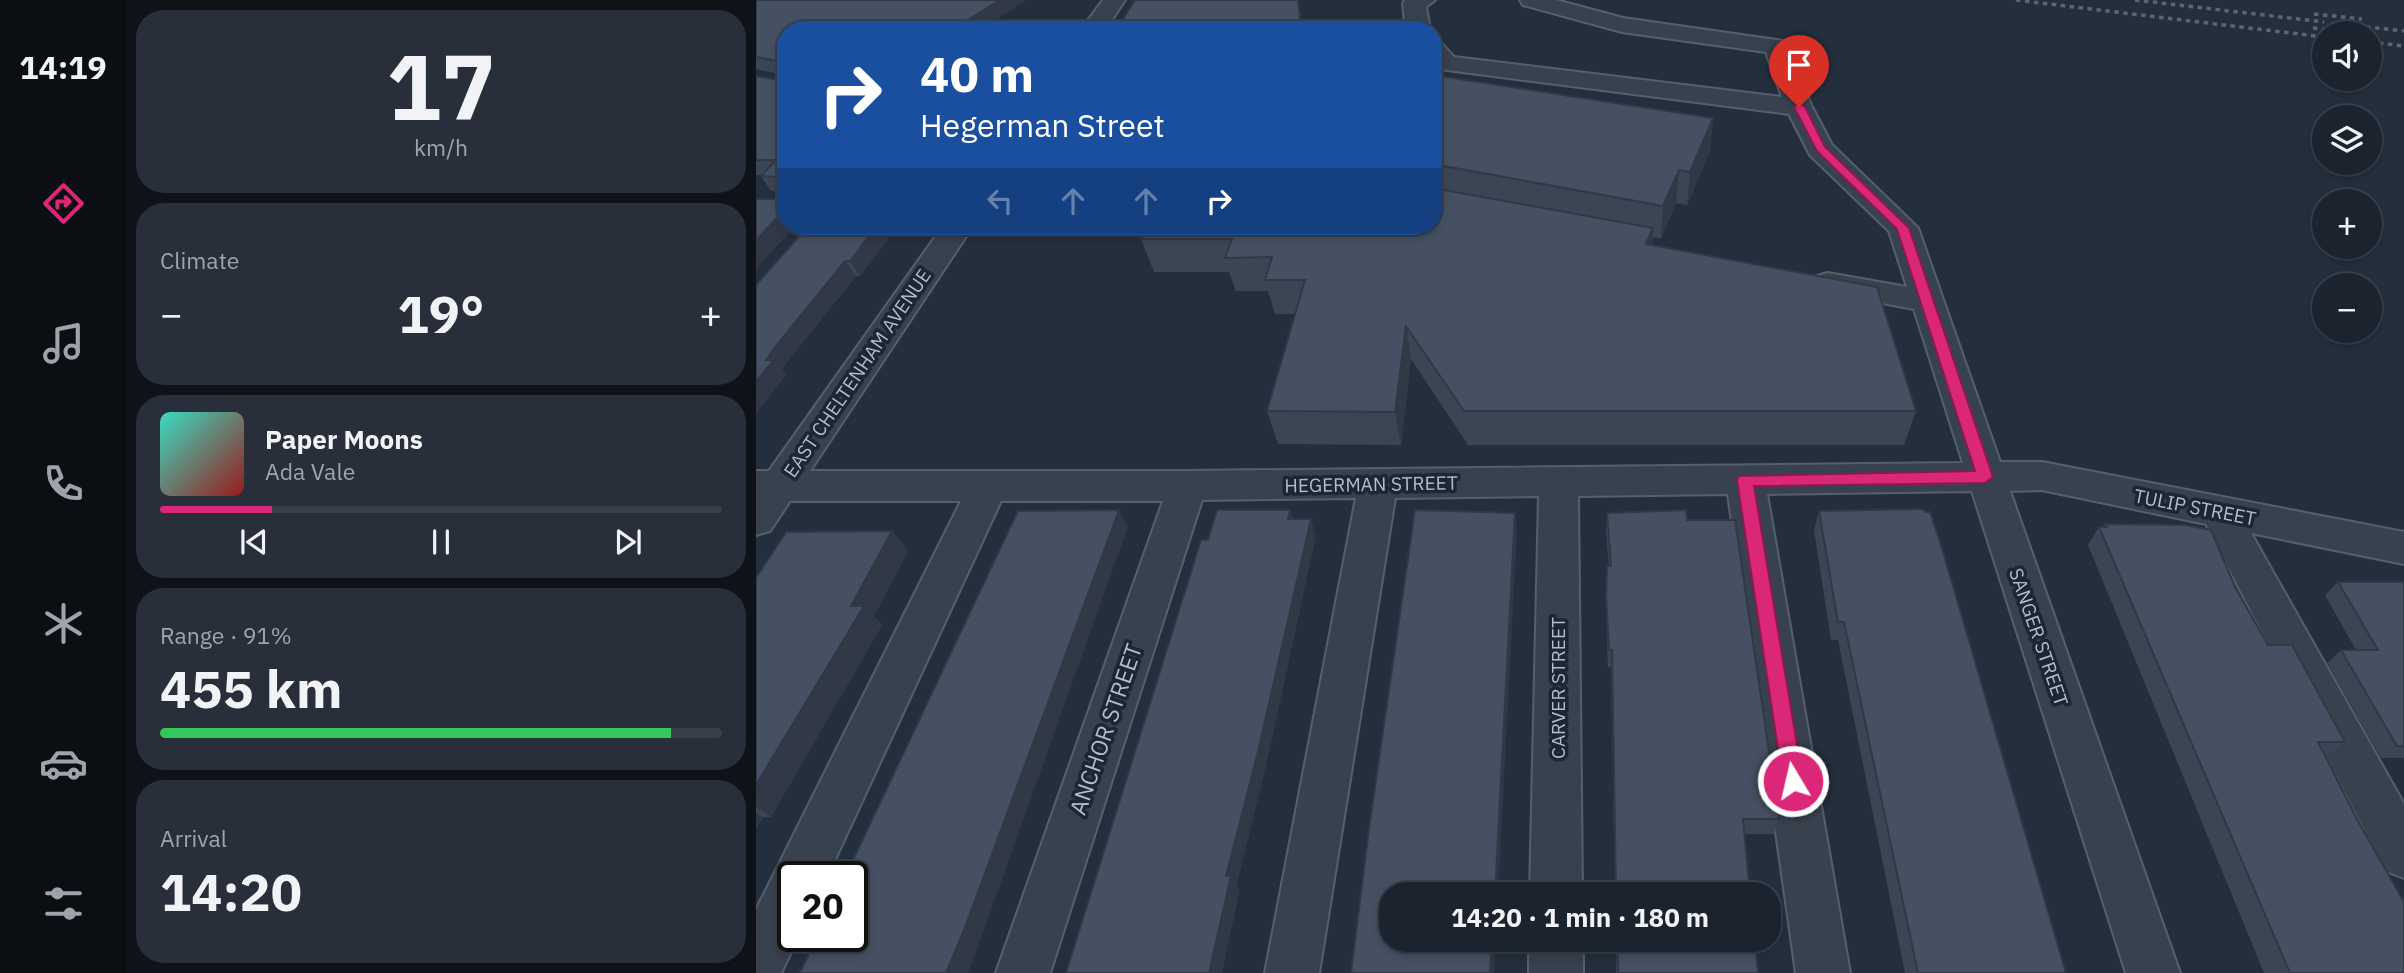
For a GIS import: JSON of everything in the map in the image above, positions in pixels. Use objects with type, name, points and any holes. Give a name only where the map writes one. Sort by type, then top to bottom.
[{"type":"street","points":[[1099,21],[1114,0]]},
{"type":"street","points":[[1417,21],[1414,4],[1424,0]]},
{"type":"street","name":"SANGER STREET","points":[[1531,0],[1622,25],[1776,46],[1799,107],[1821,149],[1903,228],[2153,973]]},
{"type":"street","points":[[1442,58],[1447,63],[1799,107]]},
{"type":"street","name":"EAST CHELTENHAM AVENUE","points":[[756,520],[768,486],[951,235]]},
{"type":"street","points":[[1803,278],[1926,301]]},
{"type":"street","name":"HEGERMAN STREET","points":[[768,486],[1187,486],[1985,477]]},
{"type":"street","name":"TULIP STREET","points":[[1985,477],[2042,477],[2404,548]]},
{"type":"street","points":[[1745,480],[1823,973]]},
{"type":"street","name":"CARVER STREET","points":[[1556,882],[1559,482]]},
{"type":"street","points":[[1292,973],[1378,484]]},
{"type":"street","points":[[808,861],[988,486]]},
{"type":"street","name":"ANCHOR STREET","points":[[1023,973],[1187,486]]},
{"type":"street","points":[[2219,511],[2404,853]]},
{"type":"street","points":[[756,967],[777,924]]},
{"type":"street","points":[[1556,952],[1556,973]]},
{"type":"building","points":[[756,0],[1000,0],[968,20],[974,21],[777,21],[777,61],[756,57]]},
{"type":"building","points":[[1135,0],[1298,0],[1300,21],[1122,21]]},
{"type":"building","points":[[756,76],[777,80],[777,177],[761,176],[776,160],[756,160]]},
{"type":"building","points":[[1442,76],[1713,118],[1690,172],[1679,170],[1663,206],[1442,166]]},
{"type":"building","points":[[1442,190],[1653,228],[1646,244],[1877,287],[1916,411],[1464,411],[1406,326],[1395,412],[1267,411],[1305,280],[1265,280],[1272,257],[1225,258],[1232,239],[1141,239],[1143,235],[1442,235]]},
{"type":"building","points":[[756,199],[777,199],[777,218],[756,240]]},
{"type":"building","points":[[800,235],[870,235],[850,261],[845,261],[775,347],[766,360],[774,360],[756,381],[756,285]]},
{"type":"building","points":[[1923,509],[1930,512],[1941,545],[2066,973],[1918,973],[1844,622],[1838,622],[1819,511]]},
{"type":"building","points":[[1119,510],[946,973],[800,973],[810,952],[868,952],[868,861],[853,861],[1018,511]]},
{"type":"building","points":[[1217,510],[1290,510],[1288,519],[1311,519],[1257,756],[1226,876],[1231,876],[1209,973],[1066,973],[1201,540],[1208,540]]},
{"type":"building","points":[[1415,510],[1515,513],[1496,882],[1379,882],[1379,952],[1491,952],[1490,973],[1351,973]]},
{"type":"building","points":[[1686,510],[1687,520],[1735,520],[1779,819],[1743,819],[1749,882],[1616,882],[1612,650],[1609,650],[1606,595],[1607,566],[1611,566],[1607,513]]},
{"type":"building","points":[[2105,524],[2185,525],[2211,530],[2235,587],[2268,645],[2292,645],[2345,742],[2318,742],[2358,821],[2404,902],[2404,973],[2290,973],[2099,527],[2107,527]]},
{"type":"building","points":[[892,531],[851,606],[864,606],[756,785],[756,578],[786,532]]},
{"type":"building","points":[[2338,582],[2404,582],[2404,746],[2397,746],[2341,650],[2378,650]]},
{"type":"building","points":[[1617,952],[1756,952],[1758,973],[1618,973]]},
{"type":"railway","points":[[2016,0],[2312,36]]},
{"type":"railway","points":[[2135,0],[2315,21]]},
{"type":"railway","points":[[2314,14],[2362,19]]},
{"type":"railway","points":[[2382,29],[2404,31]]},
{"type":"railway","points":[[2382,43],[2404,46]]},
{"type":"route","points":[[1793,781],[1745,480],[1985,477],[1903,228],[1821,149],[1799,107]]}]
